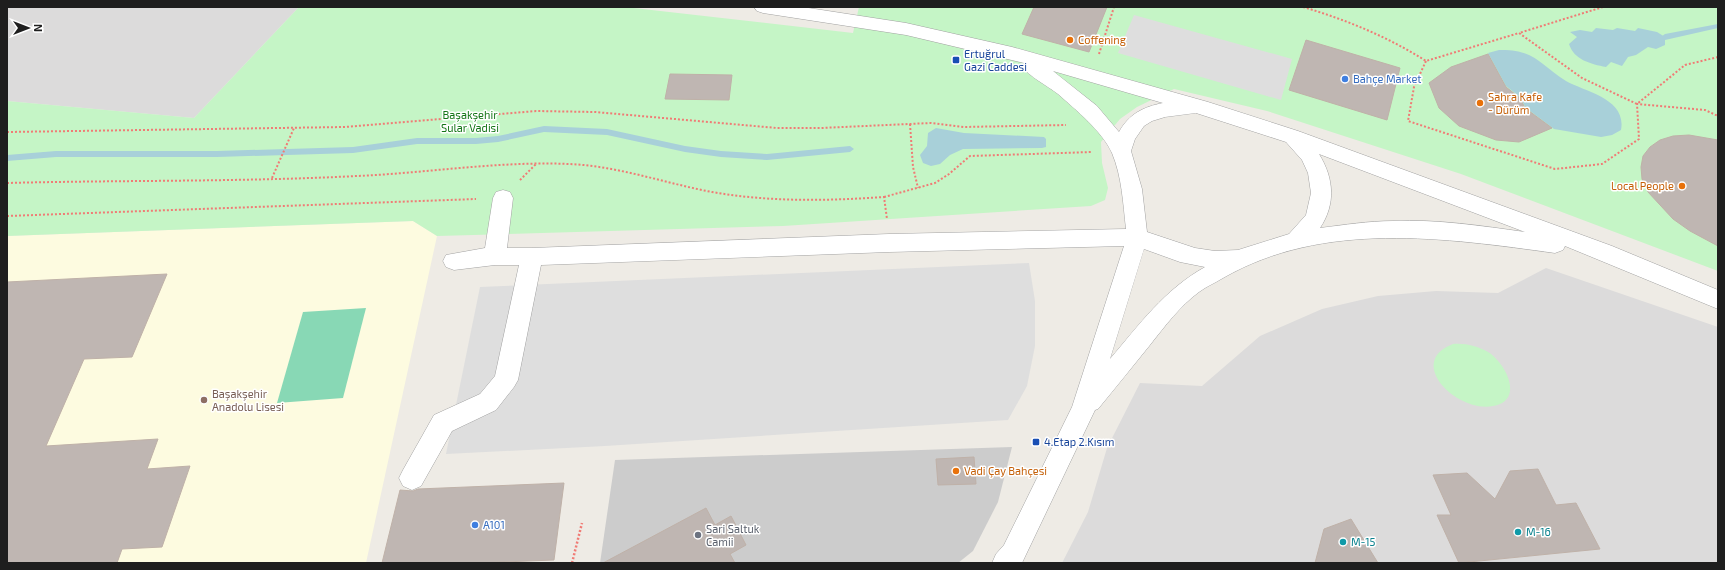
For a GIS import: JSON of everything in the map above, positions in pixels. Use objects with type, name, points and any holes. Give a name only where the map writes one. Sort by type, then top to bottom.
[{"type":"street","points":[[763,7],[906,29],[1012,53],[1208,109],[1291,136],[1604,252],[1718,300]]},
{"type":"street","points":[[1005,563],[1013,554],[1084,409],[1137,236],[1132,189],[1121,151],[1102,124],[1070,93],[1012,53]]},
{"type":"street","points":[[1121,151],[1128,130],[1146,115],[1175,109],[1208,109]]},
{"type":"street","points":[[1291,136],[1312,157],[1318,169],[1322,197],[1316,217],[1296,240]]},
{"type":"street","points":[[495,256],[502,198]]},
{"type":"street","points":[[1084,409],[1169,305],[1192,285],[1238,260],[1296,240],[1368,231],[1431,230],[1530,240],[1604,252]]},
{"type":"street","points":[[454,261],[495,256],[532,257],[890,243],[1137,236],[1195,257],[1215,260],[1238,260]]},
{"type":"street","points":[[412,478],[443,423],[488,402],[506,380],[532,257]]},
{"type":"path","points":[[1101,47],[1114,7]]},
{"type":"path","points":[[1304,7],[1359,26],[1405,47],[1426,61]]},
{"type":"path","points":[[1603,7],[1426,61],[1414,86],[1408,121],[1555,169],[1602,164],[1639,139],[1637,104]]},
{"type":"path","points":[[1519,32],[1582,78],[1637,104],[1705,110],[1718,116]]},
{"type":"path","points":[[1637,104],[1685,65],[1718,57]]},
{"type":"path","points":[[7,132],[346,127],[536,111],[611,113],[776,128],[821,128],[944,123],[964,127],[1102,124]]},
{"type":"path","points":[[910,124],[912,167],[918,188]]},
{"type":"path","points":[[272,178],[294,128]]},
{"type":"path","points":[[7,183],[346,177],[537,163],[572,164],[601,168],[713,192],[769,199],[844,200],[884,196],[936,182],[949,174],[958,163],[970,156],[1121,151]]},
{"type":"path","points":[[884,196],[890,243]]},
{"type":"path","points":[[7,216],[129,211],[335,206],[502,198]]},
{"type":"path","points":[[572,563],[582,523]]},
{"type":"shaded area","points":[[7,7],[299,7],[194,118],[7,101]]},
{"type":"shaded area","points":[[1134,15],[1292,59],[1281,100],[1118,53]]},
{"type":"shaded area","name":"Başakşehir Anadolu Lisesi","points":[[413,221],[437,236],[366,563],[7,563],[7,236]]},
{"type":"shaded area","points":[[1029,263],[1035,301],[1035,346],[1027,386],[1008,420],[605,446],[446,454],[480,287]]},
{"type":"shaded area","points":[[1546,268],[1718,327],[1718,563],[1062,563],[1088,512],[1107,448],[1140,383],[1202,386],[1260,336],[1322,309],[1378,296],[1436,291],[1498,293]]},
{"type":"shaded area","name":"Sari Saltuk Camii","points":[[1012,447],[998,502],[973,551],[958,563],[600,563],[615,460]]},
{"type":"green space","name":"Başakşehir Sular Vadisi","points":[[299,7],[625,7],[853,33],[859,7],[1718,7],[1718,271],[1461,174],[1267,111],[1174,89],[1137,107],[1120,119],[1101,142],[1102,163],[1108,188],[1105,200],[1091,206],[783,226],[437,236],[413,221],[7,236],[7,101],[194,118]]},
{"type":"green space","points":[[366,308],[343,398],[277,403],[303,312]]},
{"type":"green space","points":[[1453,344],[1471,345],[1480,348],[1495,357],[1501,364],[1509,381],[1510,390],[1508,397],[1503,403],[1493,406],[1479,406],[1465,402],[1452,394],[1442,384],[1435,373],[1434,362],[1439,352]]},
{"type":"water","points":[[1596,28],[1613,30],[1617,28],[1635,31],[1638,28],[1657,32],[1665,37],[1665,45],[1656,49],[1648,47],[1636,55],[1628,57],[1622,66],[1611,62],[1606,67],[1600,66],[1579,58],[1571,49],[1569,44],[1577,37],[1570,32],[1580,30],[1592,32]]},
{"type":"water","points":[[1499,50],[1511,50],[1529,55],[1566,81],[1603,98],[1612,104],[1618,111],[1621,119],[1621,130],[1612,135],[1601,137],[1554,129],[1526,108],[1520,97],[1506,86],[1488,53]]},
{"type":"water","points":[[936,128],[964,133],[1044,137],[1046,139],[1046,147],[963,149],[950,155],[940,164],[931,166],[923,163],[920,155],[927,146],[928,133]]},
{"type":"building","name":"Coffening","points":[[1034,7],[1107,7],[1089,52],[1022,34]]},
{"type":"building","name":"Bahçe Market","points":[[1306,40],[1400,68],[1387,120],[1289,90]]},
{"type":"building","name":"Sahra Kafe - Dürüm","points":[[1488,54],[1506,87],[1520,98],[1525,108],[1552,128],[1519,142],[1496,140],[1459,126],[1439,108],[1429,83],[1451,67]]},
{"type":"building","points":[[670,74],[732,75],[729,100],[665,99]]},
{"type":"building","name":"Local People","points":[[1689,135],[1718,140],[1718,246],[1690,231],[1673,219],[1648,192],[1642,179],[1641,167],[1643,156],[1650,147],[1660,140],[1673,136]]},
{"type":"building","points":[[167,274],[132,357],[84,359],[46,446],[158,439],[147,469],[190,466],[162,547],[122,549],[117,563],[7,563],[7,282]]},
{"type":"building","name":"Vadi Çay Bahçesi","points":[[974,457],[976,484],[938,485],[936,459]]},
{"type":"building","name":"M-16","points":[[1538,469],[1556,505],[1576,503],[1600,549],[1459,563],[1437,515],[1451,515],[1433,475],[1467,473],[1495,499],[1510,471]]},
{"type":"building","name":"A101","points":[[564,483],[554,560],[478,563],[382,563],[400,490],[413,491],[418,489]]},
{"type":"building","name":"Sari Saltuk Camii","points":[[706,508],[715,525],[731,516],[746,545],[730,554],[735,563],[603,563]]},
{"type":"building","points":[[1351,519],[1378,563],[1315,563],[1324,529]]},
{"type":"waterway","points":[[1665,37],[1718,26]]},
{"type":"waterway","points":[[7,158],[56,154],[217,154],[353,150],[417,141],[476,141],[498,139],[544,129],[607,132],[685,149],[721,154],[767,157],[850,149]]},
{"type":"place","name":"Coffening","points":[[1070,40]]},
{"type":"place","name":"Ertuğrul Gazi Caddesi","points":[[956,60]]},
{"type":"place","name":"Bahçe Market","points":[[1345,79]]},
{"type":"place","name":"Sahra Kafe - Dürüm","points":[[1480,103]]},
{"type":"place","name":"Local People","points":[[1682,186]]},
{"type":"place","name":"Başakşehir Anadolu Lisesi","points":[[204,400]]},
{"type":"place","name":"4.Etap 2.Kısım","points":[[1036,442]]},
{"type":"place","name":"Vadi Çay Bahçesi","points":[[956,471]]},
{"type":"place","name":"A101","points":[[475,525]]},
{"type":"place","name":"M-16","points":[[1518,532]]},
{"type":"place","name":"Sari Saltuk Camii","points":[[698,535]]},
{"type":"place","name":"M-15","points":[[1343,542]]}]
